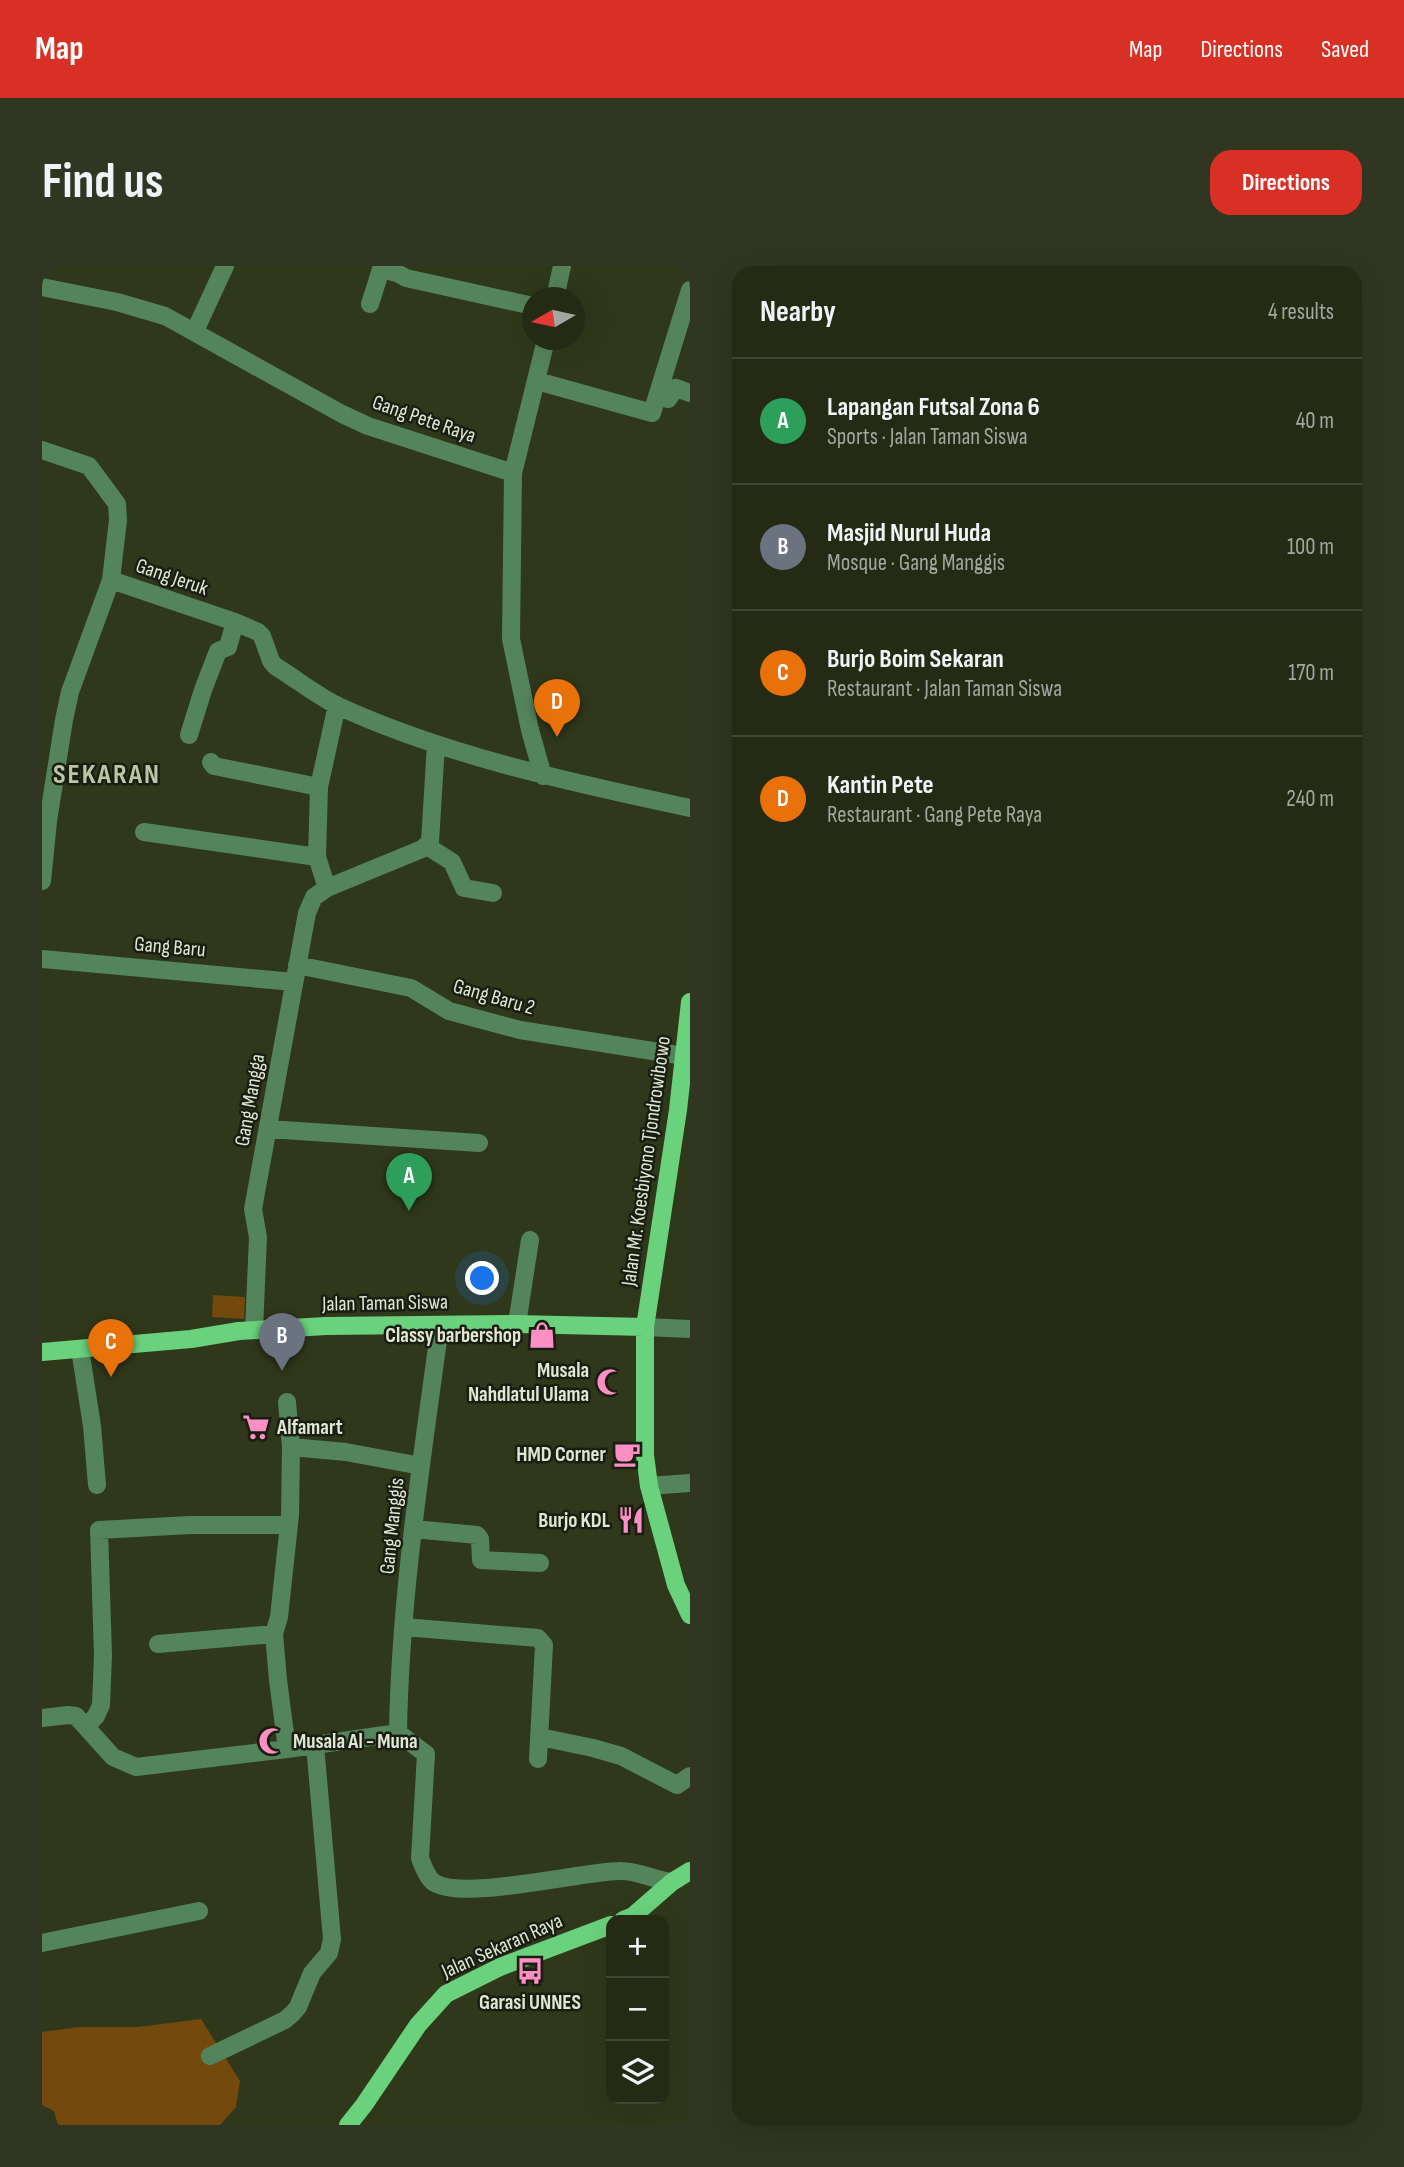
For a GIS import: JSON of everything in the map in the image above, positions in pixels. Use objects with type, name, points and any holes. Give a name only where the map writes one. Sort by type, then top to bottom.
[{"type":"main road","name":"Jalan Mr. Koesbiyono Tjondrowibowo","points":[[645,1327],[678,1110],[690,1002]]},
{"type":"main road","name":"Jalan Taman Siswa","points":[[42,1352],[191,1339],[254,1330],[326,1326],[517,1324],[645,1327]]},
{"type":"main road","points":[[645,1327],[645,1455],[649,1486],[676,1585],[690,1615]]},
{"type":"main road","points":[[634,1915],[672,1882],[690,1871]]},
{"type":"main road","name":"Jalan Sekaran Raya","points":[[348,2125],[418,2025],[446,1994],[500,1967],[606,1927]]},
{"type":"street","points":[[195,331],[225,266]]},
{"type":"street","points":[[557,287],[562,266]]},
{"type":"street","points":[[370,304],[381,267],[405,278],[522,304]]},
{"type":"street","name":"Gang Pete Raya","points":[[42,287],[165,316],[368,426],[513,473]]},
{"type":"street","points":[[537,381],[652,413],[690,290]]},
{"type":"street","points":[[543,776],[530,730],[511,639],[513,473],[544,350]]},
{"type":"street","points":[[658,397],[668,399],[674,388],[690,393]]},
{"type":"street","points":[[42,450],[89,466],[117,504],[118,520],[111,580]]},
{"type":"street","name":"Gang Jeruk","points":[[42,881],[48,786],[70,692],[111,580],[235,622]]},
{"type":"street","points":[[189,735],[218,651],[228,647],[235,622],[262,636],[275,666],[337,705],[436,744],[543,776],[690,808]]},
{"type":"street","points":[[337,705],[319,787],[317,857],[327,888],[427,846],[430,842],[436,744]]},
{"type":"street","points":[[211,762],[214,766],[319,787]]},
{"type":"street","points":[[144,832],[317,857]]},
{"type":"street","points":[[427,846],[452,862],[464,888],[493,893]]},
{"type":"street","name":"Gang Mangga","points":[[254,1330],[258,1237],[253,1209],[310,904],[314,897],[327,888]]},
{"type":"street","name":"Gang Baru","points":[[42,959],[296,973]]},
{"type":"street","name":"Gang Baru 2","points":[[296,973],[411,988],[449,1011],[520,1030],[684,1056]]},
{"type":"street","points":[[268,1129],[479,1143]]},
{"type":"street","points":[[517,1324],[530,1240]]},
{"type":"street","name":"Gang Manggis","points":[[398,1733],[399,1690],[414,1529],[440,1325]]},
{"type":"street","points":[[645,1327],[690,1329]]},
{"type":"street","points":[[80,1349],[92,1426],[97,1485]]},
{"type":"street","points":[[287,1402],[291,1447],[289,1525],[279,1616],[274,1634],[288,1749]]},
{"type":"street","points":[[291,1447],[346,1452],[421,1466]]},
{"type":"street","points":[[649,1486],[690,1483]]},
{"type":"street","points":[[86,1727],[101,1706],[103,1655],[99,1530],[190,1525],[289,1525]]},
{"type":"street","points":[[414,1529],[477,1535],[480,1539],[481,1560],[540,1563]]},
{"type":"street","points":[[404,1627],[538,1638],[544,1645],[538,1759]]},
{"type":"street","points":[[158,1644],[274,1634]]},
{"type":"street","points":[[42,1718],[76,1716],[113,1757],[136,1767],[398,1733],[426,1754],[420,1858],[424,1870],[433,1882],[446,1888],[513,1886],[619,1871],[672,1882]]},
{"type":"street","points":[[540,1737],[621,1756],[677,1785],[690,1776]]},
{"type":"street","points":[[210,2056],[285,2020],[298,2007],[312,1973],[329,1953],[332,1939],[315,1745]]},
{"type":"street","points":[[42,1943],[199,1911]]},
{"type":"shaded area","points":[[213,1295],[245,1297],[244,1319],[212,1317]]},
{"type":"shaded area","points":[[201,2019],[240,2081],[236,2107],[220,2125],[58,2125],[54,2111],[42,2105],[42,2032],[79,2027],[138,2027]]},
{"type":"place","name":"Kantin Pete","points":[[557,737]]},
{"type":"place","name":"Lapangan Futsal Zona 6","points":[[409,1211]]},
{"type":"place","name":"Classy barbershop","points":[[542,1335]]},
{"type":"place","name":"Masjid Nurul Huda","points":[[282,1371]]},
{"type":"place","name":"Burjo Boim Sekaran","points":[[111,1377]]},
{"type":"place","name":"Musala Nahdlatul Ulama","points":[[610,1382]]},
{"type":"place","name":"Alfamart","points":[[256,1427]]},
{"type":"place","name":"HMD Corner","points":[[627,1454]]},
{"type":"place","name":"Burjo KDL","points":[[631,1520]]},
{"type":"place","name":"Musala Al - Muna","points":[[272,1741]]},
{"type":"place","name":"Garasi UNNES","points":[[530,1971]]},
{"type":"district","name":"SEKARAN","points":[[107,774]]}]
